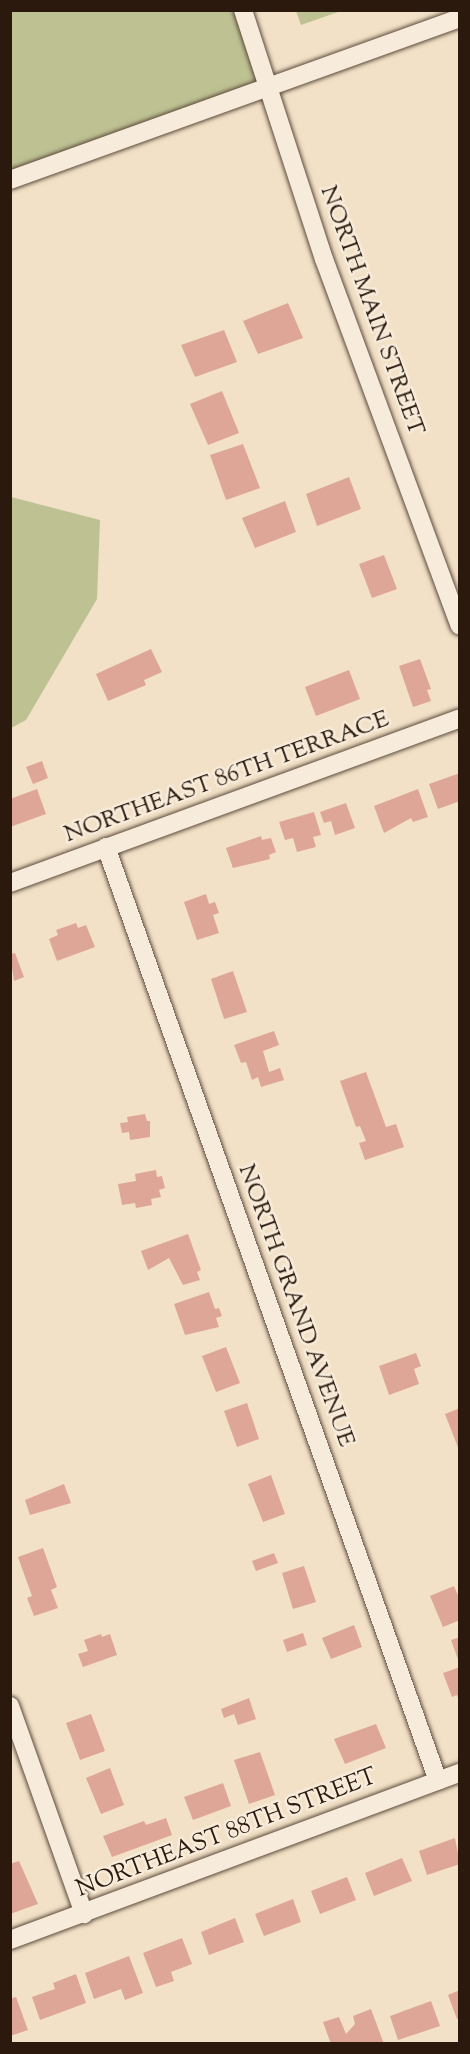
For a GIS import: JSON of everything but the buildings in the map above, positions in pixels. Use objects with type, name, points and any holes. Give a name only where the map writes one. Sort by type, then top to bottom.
[{"type":"street","name":"NORTH MAIN STREET","points":[[243,10],[324,259],[459,626]]},
{"type":"street","points":[[10,180],[459,18]]},
{"type":"street","name":"NORTHEAST 86TH TERRACE","points":[[10,883],[459,718]]},
{"type":"street","name":"NORTH GRAND AVENUE","points":[[106,847],[438,1780]]},
{"type":"street","points":[[10,1706],[84,1914]]},
{"type":"street","name":"NORTHEAST 88TH STREET","points":[[10,1940],[459,1773]]},
{"type":"green space","points":[[296,10],[341,11],[301,25]]},
{"type":"green space","points":[[11,11],[243,11],[268,85],[11,180]]},
{"type":"green space","points":[[11,497],[100,520],[97,599],[26,720],[11,728]]}]
